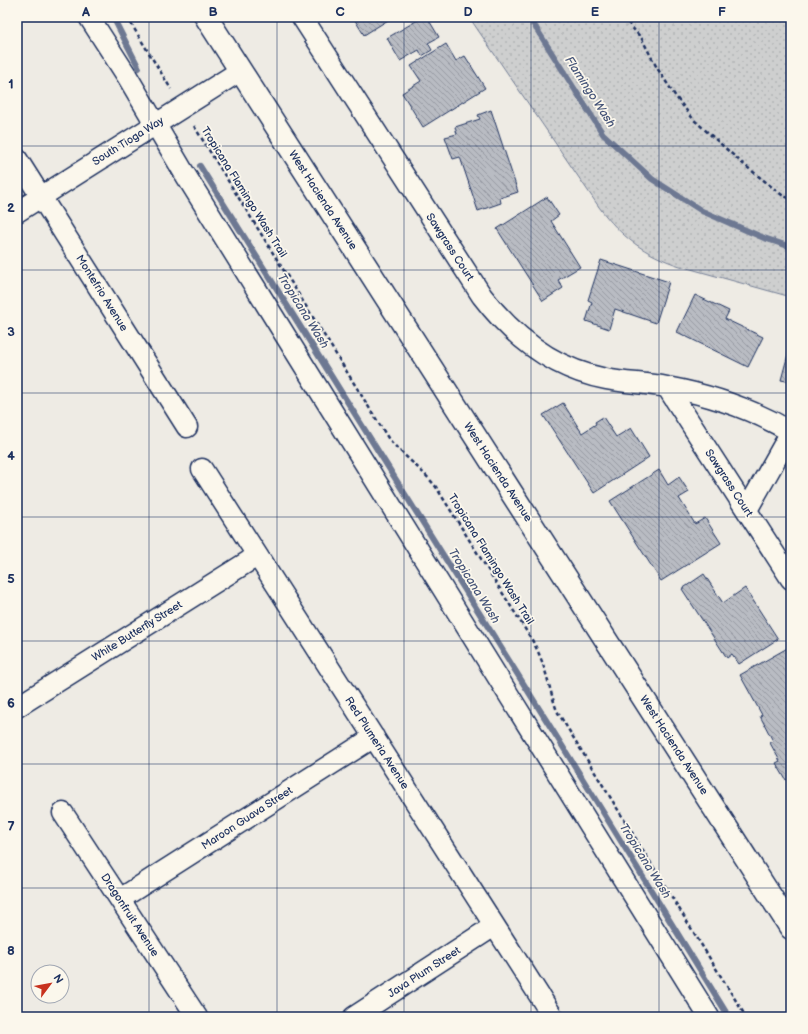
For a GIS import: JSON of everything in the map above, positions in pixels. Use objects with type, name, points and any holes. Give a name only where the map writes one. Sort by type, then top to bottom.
[{"type":"main road","name":"West Hacienda Avenue","points":[[206,17],[791,928]]},
{"type":"street","points":[[89,17],[199,197],[709,1017]]},
{"type":"street","name":"Sawgrass Court","points":[[302,17],[482,296],[495,314],[511,331],[548,357],[579,371],[606,379],[667,387],[726,402],[771,420],[791,432]]},
{"type":"street","name":"South Tioga Way","points":[[17,212],[240,71]]},
{"type":"street","name":"Montefrio Avenue","points":[[17,159],[187,427]]},
{"type":"street","name":"Sawgrass Court","points":[[667,387],[791,579]]},
{"type":"street","points":[[747,510],[791,432]]},
{"type":"street","name":"Red Plumeria Avenue","points":[[202,469],[553,1017]]},
{"type":"street","name":"White Butterfly Street","points":[[17,707],[257,556]]},
{"type":"street","name":"Maroon Guava Street","points":[[120,899],[374,737]]},
{"type":"street","name":"Dragonfruit Avenue","points":[[63,813],[197,1017]]},
{"type":"street","name":"Java Plum Street","points":[[354,1017],[494,926]]},
{"type":"path","points":[[127,17],[171,89]]},
{"type":"path","points":[[623,17],[642,39],[657,68],[676,97],[694,120],[742,163],[782,195],[791,199]]},
{"type":"path","name":"Tropicana Flamingo Wash Trail","points":[[194,126],[388,438],[396,448],[429,478],[436,487],[532,640],[545,667],[557,711],[746,1017]]},
{"type":"shaded area","points":[[469,17],[791,17],[791,297],[680,266],[644,250],[625,236],[607,218],[599,207]]},
{"type":"building","points":[[353,17],[393,17],[364,35]]},
{"type":"building","points":[[423,17],[427,17],[439,37],[428,43],[432,50],[422,56],[419,50],[400,61],[387,38]]},
{"type":"building","points":[[446,44],[456,61],[465,56],[485,88],[423,127],[402,93],[421,81],[411,66]]},
{"type":"building","points":[[491,110],[518,192],[500,198],[501,203],[478,211],[460,157],[453,159],[445,137],[457,134],[455,127],[480,119],[478,115]]},
{"type":"building","points":[[547,197],[559,215],[551,221],[580,267],[558,280],[563,288],[543,301],[497,229]]},
{"type":"building","points":[[601,260],[669,282],[656,323],[615,309],[609,329],[586,321],[592,302],[588,300]]},
{"type":"building","points":[[695,295],[729,311],[725,319],[763,337],[748,367],[677,332]]},
{"type":"building","points":[[791,343],[791,382],[781,380]]},
{"type":"building","points":[[563,403],[582,433],[596,424],[595,422],[603,417],[616,437],[631,428],[649,457],[594,493],[543,415]]},
{"type":"building","points":[[659,470],[668,485],[679,477],[689,492],[679,498],[695,524],[705,518],[721,543],[661,581],[610,501]]},
{"type":"building","points":[[704,574],[723,603],[745,588],[778,639],[739,664],[732,654],[727,658],[682,589]]},
{"type":"building","points":[[791,646],[791,777],[786,780],[776,763],[780,761],[770,743],[773,741],[760,716],[762,715],[740,675]]},
{"type":"waterway","name":"Tropicana Wash","points":[[113,17],[139,68]]},
{"type":"waterway","name":"Flamingo Wash","points":[[529,17],[603,134],[652,179],[702,211],[764,238],[791,247]]},
{"type":"waterway","name":"Tropicana Wash","points":[[200,166],[563,747],[729,1017]]}]
